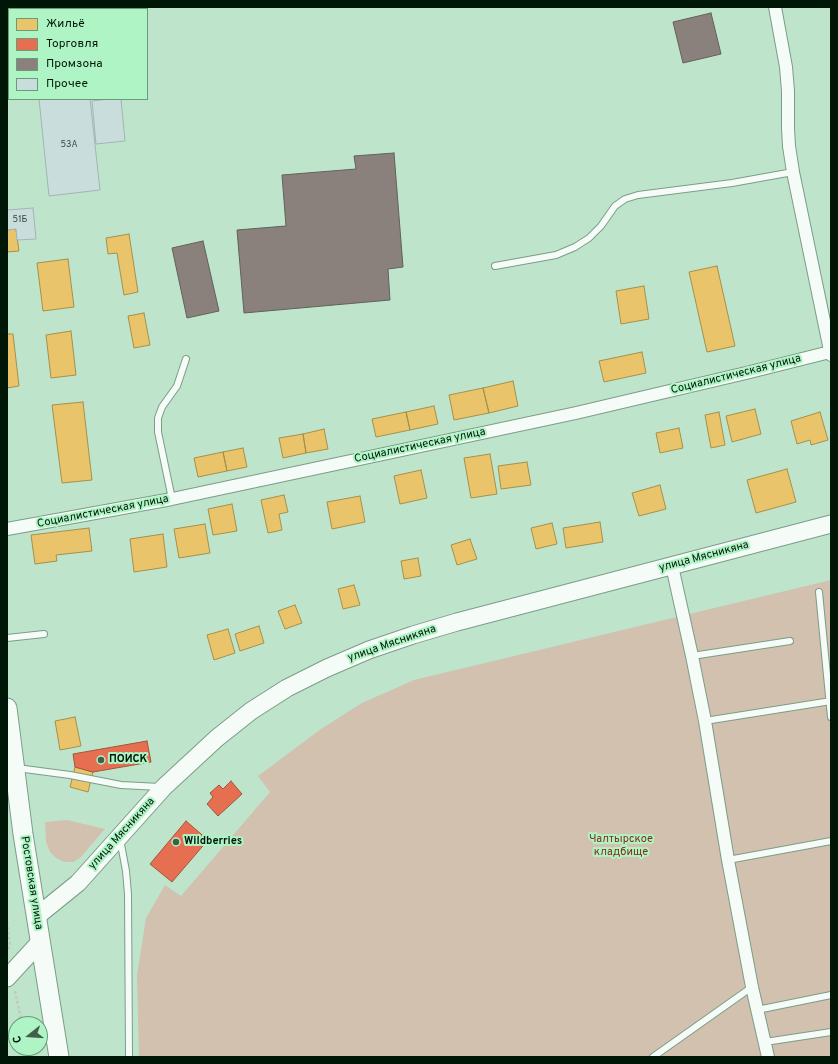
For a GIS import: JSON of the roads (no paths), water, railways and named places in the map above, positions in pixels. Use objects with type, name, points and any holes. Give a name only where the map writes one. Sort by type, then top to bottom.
[{"type":"main road","name":"Ростовская улица","points":[[7,708],[23,834],[59,1057]]},
{"type":"street","points":[[775,7],[786,67],[789,146],[793,172],[831,353]]},
{"type":"street","name":"Социалистическая улица","points":[[7,529],[172,499],[576,413],[831,353]]},
{"type":"street","name":"улица Мясникяна","points":[[36,917],[78,883],[164,787],[217,738],[251,711],[287,688],[327,668],[369,650],[457,622],[831,524]]},
{"type":"street","points":[[672,566],[705,721],[728,860],[752,987],[768,1057]]},
{"type":"street","points":[[8,977],[40,942]]},
{"type":"lane","points":[[495,266],[556,255],[575,247],[601,226],[615,206],[625,199],[638,195],[732,183],[793,172]]},
{"type":"lane","points":[[172,499],[158,432],[158,418],[162,407],[177,386],[186,359]]},
{"type":"lane","points":[[819,592],[831,717]]},
{"type":"lane","points":[[7,638],[44,634]]},
{"type":"lane","points":[[692,656],[790,641]]},
{"type":"lane","points":[[705,721],[830,701]]},
{"type":"lane","points":[[14,768],[70,775],[121,785],[164,787]]},
{"type":"lane","points":[[119,838],[126,871],[128,894],[129,1057]]},
{"type":"lane","points":[[728,860],[831,841]]},
{"type":"lane","points":[[653,1057],[752,987]]},
{"type":"lane","points":[[757,1010],[831,995]]},
{"type":"lane","points":[[765,1042],[831,1032]]},
{"type":"place","name":"ПОИСК","points":[[101,760]]},
{"type":"place","name":"Wildberries","points":[[176,842]]},
{"type":"park label","name":"Чалтырское кладбище","points":[[621,846]]}]
